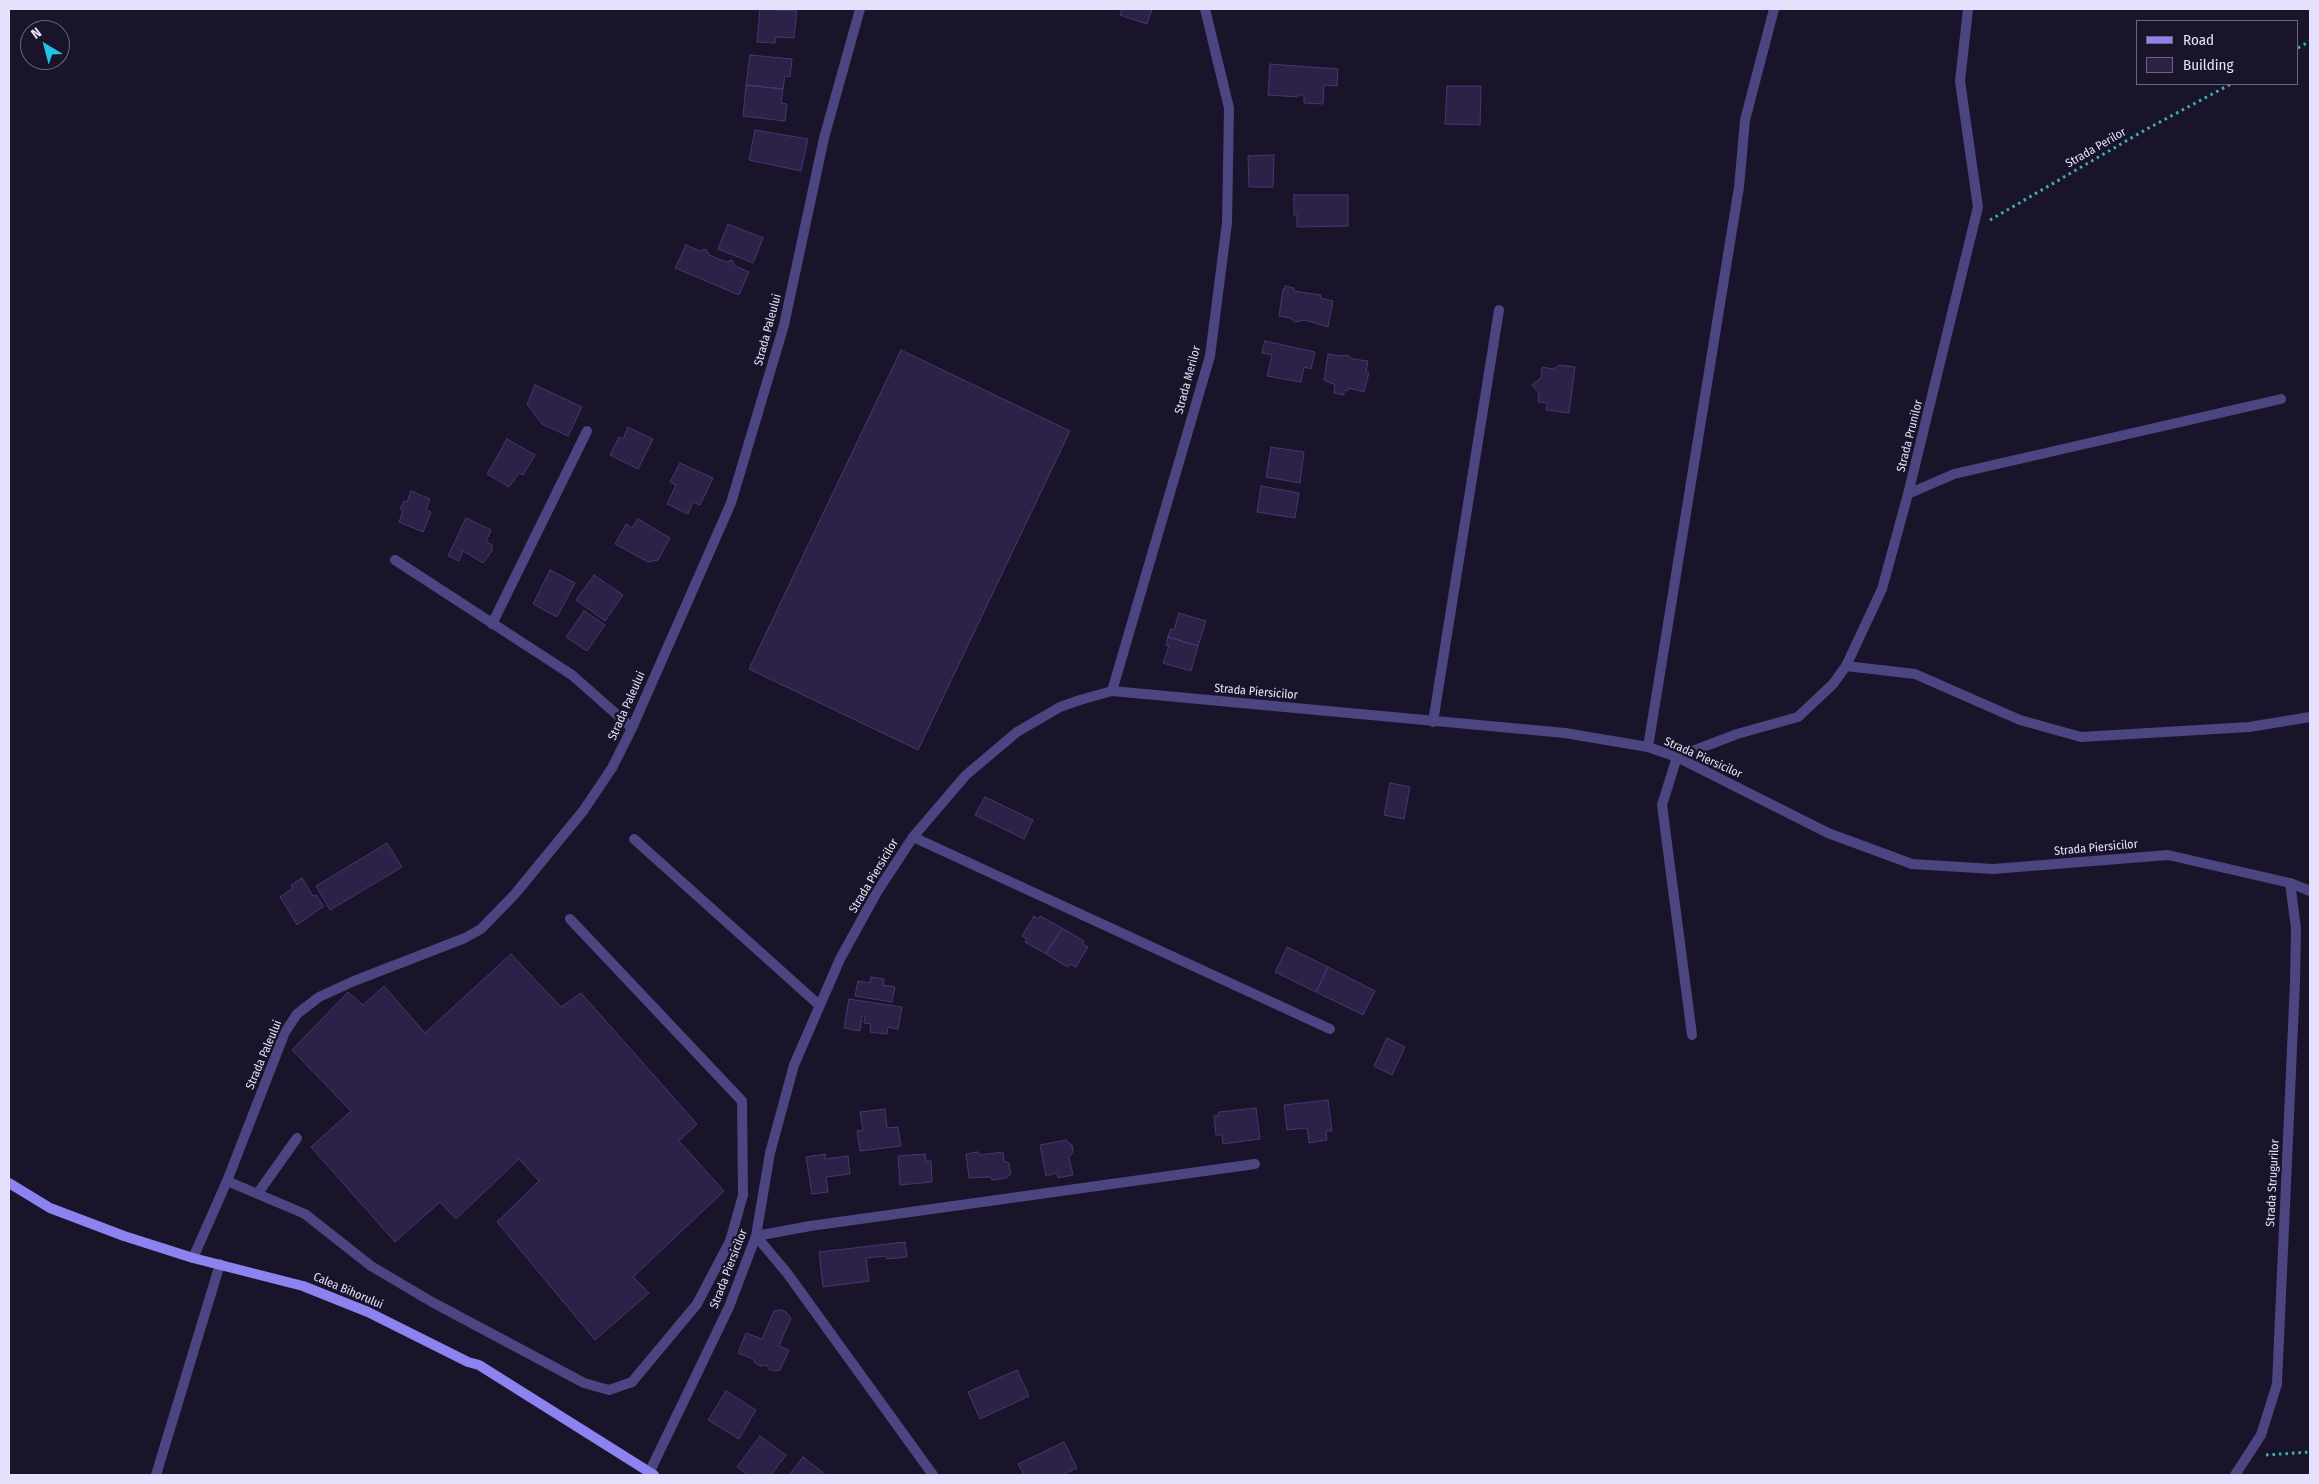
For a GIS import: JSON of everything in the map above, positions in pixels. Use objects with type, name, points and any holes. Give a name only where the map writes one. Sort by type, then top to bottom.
[{"type":"main road","name":"Calea Bihorului","points":[[9,1183],[50,1208],[124,1236],[193,1258],[303,1286],[368,1312],[468,1362],[479,1365],[652,1473]]},
{"type":"street","name":"Strada Paleului","points":[[193,1258],[228,1181],[285,1032],[297,1014],[319,997],[336,989],[465,938],[481,929],[515,894],[584,811],[612,768],[632,728],[731,503],[784,325],[824,138],[860,9]]},
{"type":"street","name":"Strada Merilor","points":[[1112,691],[1210,356],[1227,223],[1229,108],[1205,9]]},
{"type":"street","points":[[1648,747],[1739,186],[1745,120],[1774,9]]},
{"type":"street","name":"Strada Prunilor","points":[[1677,757],[1737,734],[1798,717],[1833,684],[1846,666],[1882,589],[1908,494],[1978,207],[1960,81],[1968,9]]},
{"type":"street","points":[[1433,722],[1499,310]]},
{"type":"street","points":[[1908,494],[1954,474],[2281,399]]},
{"type":"street","points":[[492,624],[587,431]]},
{"type":"street","points":[[395,560],[572,675],[632,728]]},
{"type":"street","points":[[1846,666],[1915,674],[2020,720],[2081,736],[2249,727],[2310,717]]},
{"type":"street","name":"Strada Piersicilor","points":[[652,1473],[729,1307],[756,1236],[770,1153],[794,1065],[840,959],[912,837],[966,775],[1017,732],[1060,708],[1112,691],[1565,733],[1648,747],[1677,757],[1828,832],[1912,864],[1994,869],[2168,855],[2290,883],[2310,891]]},
{"type":"street","points":[[1677,757],[1662,805],[1692,1035]]},
{"type":"street","points":[[912,837],[1330,1029]]},
{"type":"street","points":[[634,839],[819,1005]]},
{"type":"street","name":"Strada Strugurilor","points":[[2236,1475],[2246,1456],[2261,1435],[2277,1384],[2296,937],[2290,883]]},
{"type":"street","points":[[228,1181],[305,1214],[371,1266],[432,1302],[584,1383],[609,1390],[632,1382],[697,1304],[730,1241],[743,1195],[742,1101],[570,919]]},
{"type":"street","points":[[258,1193],[297,1138]]},
{"type":"street","points":[[933,1475],[787,1273],[756,1236],[810,1226],[1255,1164]]},
{"type":"street","points":[[156,1475],[220,1264]]},
{"type":"path","points":[[2299,47],[2310,41]]},
{"type":"path","name":"Strada Perilor","points":[[1972,231],[2145,130],[2229,85]]},
{"type":"path","points":[[2246,1456],[2310,1452]]},
{"type":"building","points":[[760,9],[797,11],[794,38],[776,37],[775,43],[757,42]]},
{"type":"building","points":[[1122,9],[1152,9],[1147,24],[1120,15]]},
{"type":"building","points":[[750,55],[792,59],[790,77],[785,76],[783,89],[746,85]]},
{"type":"building","points":[[1270,64],[1338,69],[1337,86],[1324,85],[1323,104],[1304,103],[1304,95],[1298,95],[1298,97],[1268,95]]},
{"type":"building","points":[[746,85],[783,89],[781,103],[787,104],[785,121],[743,116]]},
{"type":"building","points":[[1447,86],[1481,86],[1480,125],[1445,124]]},
{"type":"building","points":[[755,130],[808,139],[801,171],[749,160]]},
{"type":"building","points":[[1274,155],[1273,187],[1249,187],[1248,156]]},
{"type":"building","points":[[1294,195],[1348,195],[1348,226],[1297,227],[1297,215],[1294,215]]},
{"type":"building","points":[[728,224],[763,238],[753,263],[718,249]]},
{"type":"building","points":[[686,245],[700,251],[706,249],[709,255],[726,262],[732,260],[735,266],[749,272],[739,295],[675,268]]},
{"type":"building","points":[[1285,286],[1294,288],[1294,291],[1321,295],[1320,298],[1333,301],[1328,327],[1305,320],[1295,322],[1290,318],[1279,316]]},
{"type":"building","points":[[1265,341],[1315,352],[1311,369],[1304,367],[1301,382],[1267,376],[1272,355],[1262,353]]},
{"type":"building","points":[[901,350],[1070,431],[918,750],[749,669]]},
{"type":"building","points":[[1328,354],[1347,355],[1353,359],[1368,361],[1366,373],[1369,373],[1364,392],[1348,388],[1348,391],[1344,390],[1344,395],[1334,393],[1335,385],[1324,380]]},
{"type":"building","points":[[1560,365],[1575,367],[1569,413],[1546,410],[1547,403],[1538,402],[1539,394],[1532,385],[1541,378],[1542,367],[1553,369]]},
{"type":"building","points":[[535,385],[582,407],[568,436],[542,424],[527,404]]},
{"type":"building","points":[[628,427],[653,439],[638,469],[610,455],[619,437],[623,439]]},
{"type":"building","points":[[507,439],[535,455],[523,475],[519,473],[509,487],[487,474]]},
{"type":"building","points":[[1271,447],[1304,452],[1300,483],[1266,477]]},
{"type":"building","points":[[680,463],[713,478],[700,505],[693,502],[688,514],[667,504],[676,485],[670,482]]},
{"type":"building","points":[[1261,486],[1299,493],[1295,518],[1257,512]]},
{"type":"building","points":[[411,491],[430,499],[426,510],[431,512],[423,532],[399,522],[403,511],[400,509],[404,501],[407,502]]},
{"type":"building","points":[[466,518],[491,530],[486,542],[492,545],[492,551],[483,563],[463,551],[459,561],[448,556]]},
{"type":"building","points":[[638,519],[670,538],[658,560],[648,562],[615,544],[626,524],[632,528]]},
{"type":"building","points":[[550,570],[575,583],[557,617],[533,604]]},
{"type":"building","points":[[594,575],[623,595],[605,621],[576,600]]},
{"type":"building","points":[[584,611],[605,625],[587,651],[566,637]]},
{"type":"building","points":[[1179,613],[1206,621],[1198,646],[1168,637],[1171,629],[1174,630]]},
{"type":"building","points":[[1168,637],[1198,646],[1191,671],[1163,663],[1169,646],[1166,645]]},
{"type":"building","points":[[1390,783],[1410,787],[1404,819],[1384,815]]},
{"type":"building","points":[[985,797],[1033,820],[1024,839],[975,815]]},
{"type":"building","points":[[387,843],[402,867],[330,910],[316,886]]},
{"type":"building","points":[[302,878],[313,896],[316,895],[324,906],[297,925],[280,897],[293,888],[291,885]]},
{"type":"building","points":[[1034,916],[1038,919],[1040,916],[1062,928],[1046,954],[1025,942],[1027,939],[1022,936]]},
{"type":"building","points":[[1062,928],[1084,941],[1082,944],[1088,947],[1076,967],[1070,964],[1068,967],[1046,954]]},
{"type":"building","points":[[1287,947],[1328,967],[1316,992],[1275,972]]},
{"type":"building","points":[[511,954],[561,1007],[581,993],[697,1124],[679,1141],[724,1191],[633,1277],[649,1293],[595,1340],[497,1222],[539,1181],[519,1159],[456,1219],[440,1202],[395,1242],[311,1147],[351,1111],[292,1050],[348,992],[363,1005],[384,986],[425,1033]]},
{"type":"building","points":[[1328,967],[1375,991],[1363,1015],[1316,992]]},
{"type":"building","points":[[871,977],[884,979],[883,985],[895,987],[892,1002],[855,996],[858,981],[870,983]]},
{"type":"building","points":[[849,999],[902,1007],[898,1029],[888,1027],[887,1034],[870,1032],[871,1024],[864,1023],[865,1016],[862,1016],[860,1031],[844,1028]]},
{"type":"building","points":[[1387,1038],[1405,1047],[1392,1075],[1374,1066]]},
{"type":"building","points":[[1328,1100],[1332,1131],[1326,1131],[1327,1140],[1309,1143],[1307,1128],[1287,1130],[1284,1105]]},
{"type":"building","points":[[1256,1108],[1260,1139],[1223,1144],[1222,1135],[1216,1135],[1214,1116],[1219,1115],[1219,1112]]},
{"type":"building","points":[[885,1109],[887,1128],[898,1127],[901,1146],[860,1151],[857,1131],[863,1130],[860,1112]]},
{"type":"building","points":[[1066,1140],[1072,1145],[1073,1152],[1069,1157],[1073,1175],[1058,1178],[1057,1173],[1046,1176],[1040,1145]]},
{"type":"building","points":[[978,1152],[979,1155],[1003,1152],[1004,1161],[1009,1163],[1011,1174],[1006,1178],[992,1180],[991,1177],[969,1178],[966,1154]]},
{"type":"building","points":[[825,1154],[825,1159],[848,1156],[850,1174],[826,1177],[828,1192],[812,1194],[806,1157]]},
{"type":"building","points":[[925,1154],[926,1161],[931,1161],[932,1182],[900,1185],[898,1156]]},
{"type":"building","points":[[905,1242],[907,1257],[887,1259],[886,1256],[866,1258],[869,1281],[823,1287],[819,1252]]},
{"type":"building","points":[[781,1310],[786,1312],[791,1318],[779,1346],[789,1350],[780,1370],[774,1371],[769,1369],[767,1365],[760,1366],[753,1359],[738,1353],[746,1333],[762,1339],[774,1311]]},
{"type":"building","points":[[1017,1370],[1029,1396],[980,1419],[968,1392]]},
{"type":"building","points":[[726,1391],[756,1410],[739,1439],[708,1420]]},
{"type":"building","points":[[760,1436],[786,1455],[771,1475],[748,1475],[737,1467]]},
{"type":"building","points":[[1064,1442],[1077,1468],[1062,1475],[1024,1475],[1018,1464]]},
{"type":"building","points":[[803,1457],[826,1475],[789,1475]]}]
